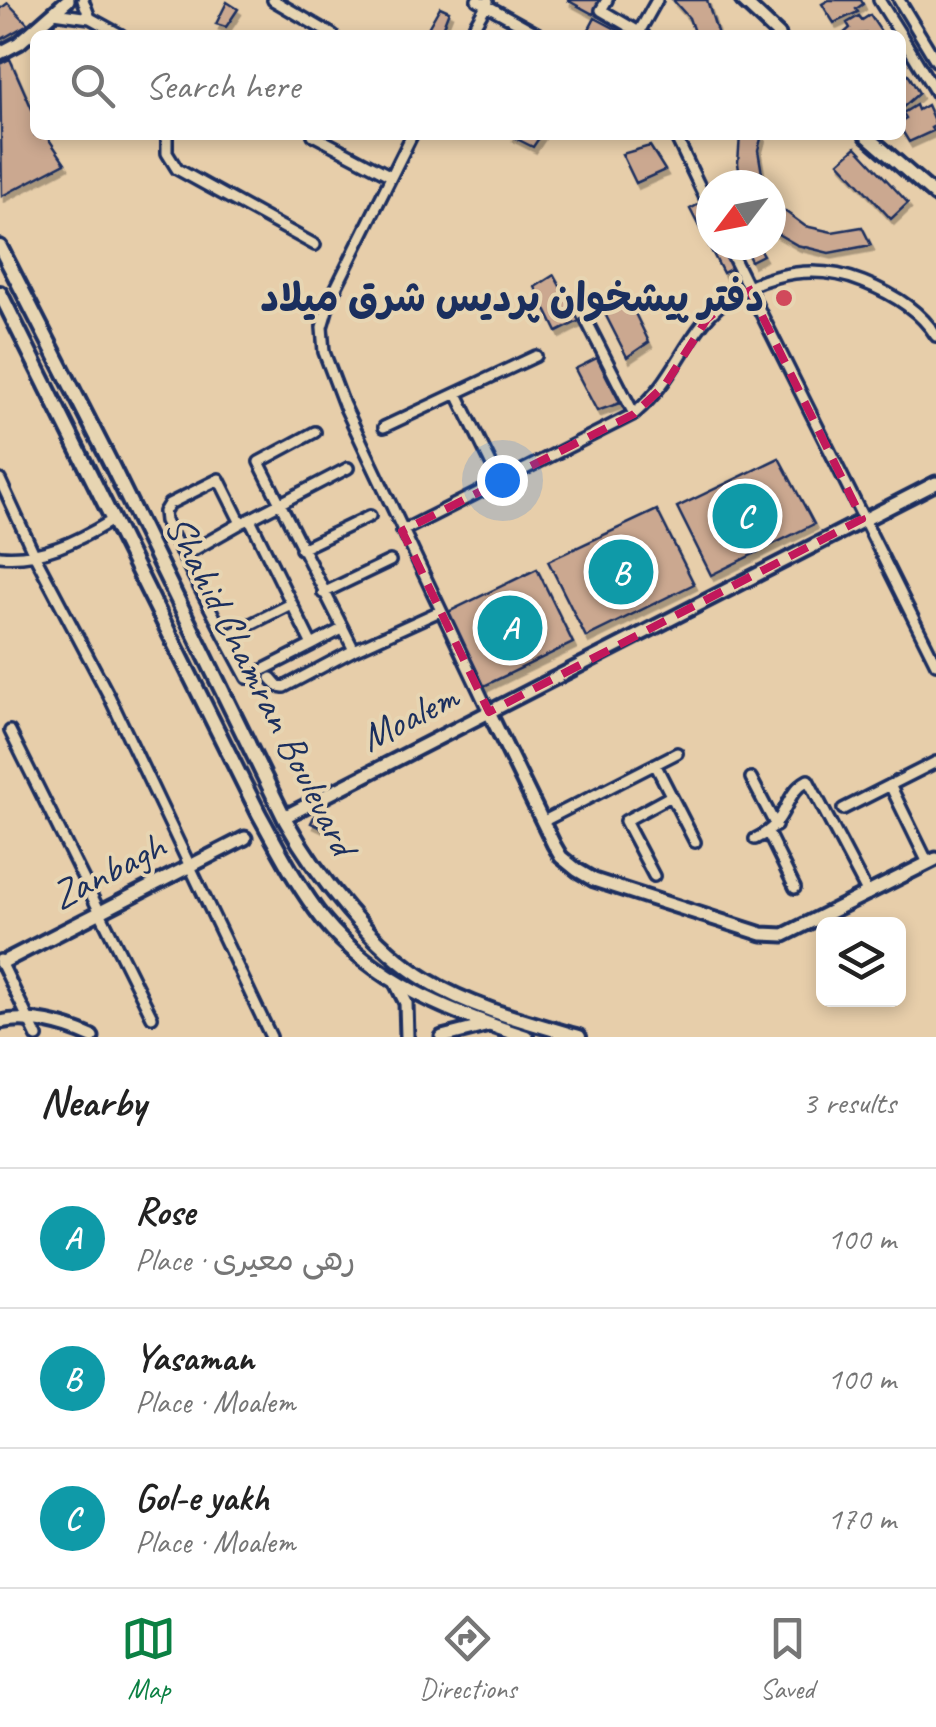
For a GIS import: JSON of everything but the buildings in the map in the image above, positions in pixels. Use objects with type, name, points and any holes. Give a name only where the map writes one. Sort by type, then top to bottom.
[{"type":"main road","name":"Shahid Chamran Boulevard","points":[[0,247],[304,854],[359,921],[424,979],[485,1007],[579,1037]]},
{"type":"main road","name":"Shahid Chamran Boulevard","points":[[0,293],[282,859],[324,920],[375,968],[395,981],[454,1013],[526,1037]]},
{"type":"main road","points":[[267,828],[284,817]]},
{"type":"street","points":[[35,30],[68,0]]},
{"type":"street","points":[[82,0],[90,18]]},
{"type":"street","points":[[274,0],[325,30]]},
{"type":"street","points":[[607,0],[602,10],[634,30]]},
{"type":"street","points":[[643,30],[657,0]]},
{"type":"street","points":[[742,0],[774,30]]},
{"type":"street","points":[[879,0],[898,30]]},
{"type":"street","points":[[899,0],[936,60]]},
{"type":"street","points":[[471,30],[484,2],[532,30]]},
{"type":"street","points":[[54,14],[90,18],[111,30]]},
{"type":"street","points":[[0,52],[30,34]]},
{"type":"street","points":[[920,34],[936,43]]},
{"type":"street","points":[[906,43],[936,93]]},
{"type":"street","points":[[166,140],[167,153],[177,170],[315,245]]},
{"type":"street","points":[[323,140],[390,175]]},
{"type":"street","points":[[409,140],[330,300],[322,327],[324,352],[402,531],[562,857],[594,880],[762,934],[784,935],[932,861],[890,785]]},
{"type":"street","points":[[677,140],[696,179]]},
{"type":"street","points":[[872,140],[936,196]]},
{"type":"street","points":[[735,260],[936,664]]},
{"type":"street","points":[[402,531],[634,414],[664,385],[706,319],[748,288],[786,274],[808,271],[854,279],[887,292],[936,336]]},
{"type":"street","points":[[588,322],[634,414]]},
{"type":"street","points":[[384,427],[536,356]]},
{"type":"street","points":[[457,394],[500,482]]},
{"type":"street","points":[[315,432],[259,462],[354,650]]},
{"type":"street","points":[[183,556],[348,468]]},
{"type":"street","points":[[312,645],[246,521],[219,479],[170,504],[164,512],[166,521],[246,678],[312,645],[342,629]]},
{"type":"street","points":[[0,480],[109,696],[271,1037]]},
{"type":"street","name":"Moalem","points":[[284,817],[936,483]]},
{"type":"street","points":[[300,549],[370,516]]},
{"type":"street","points":[[0,556],[58,548],[112,522]]},
{"type":"street","points":[[324,593],[390,561]]},
{"type":"street","points":[[226,638],[291,604]]},
{"type":"street","points":[[271,678],[278,686],[284,686],[440,611]]},
{"type":"street","points":[[10,731],[152,1017]]},
{"type":"street","points":[[542,822],[677,753]]},
{"type":"street","points":[[843,809],[936,762]]},
{"type":"street","points":[[655,764],[695,842]]},
{"type":"street","points":[[751,778],[795,888]]},
{"type":"street","points":[[754,839],[772,829],[794,791],[805,780],[810,782],[868,894]]},
{"type":"street","points":[[654,876],[625,821],[671,796]]},
{"type":"street","name":"Zanbagh","points":[[1,962],[245,838]]},
{"type":"street","points":[[1,962],[37,1037]]},
{"type":"street","points":[[395,981],[406,1003],[407,1037]]},
{"type":"street","points":[[0,1022],[28,1020],[60,1025],[91,1036]]},
{"type":"street","points":[[442,1037],[488,1025]]},
{"type":"street","points":[[71,1037],[91,1036]]},
{"type":"highlighted area","points":[[748,287],[862,519],[489,712],[402,531],[634,414],[665,385],[707,319]]},
{"type":"place","name":"دفتر پیشخوان پردیس شرق میلاد","points":[[784,298]]},
{"type":"place","name":"Gol-e yakh","points":[[745,516]]},
{"type":"place","name":"Yasaman","points":[[621,572]]},
{"type":"place","name":"Rose","points":[[510,628]]}]
